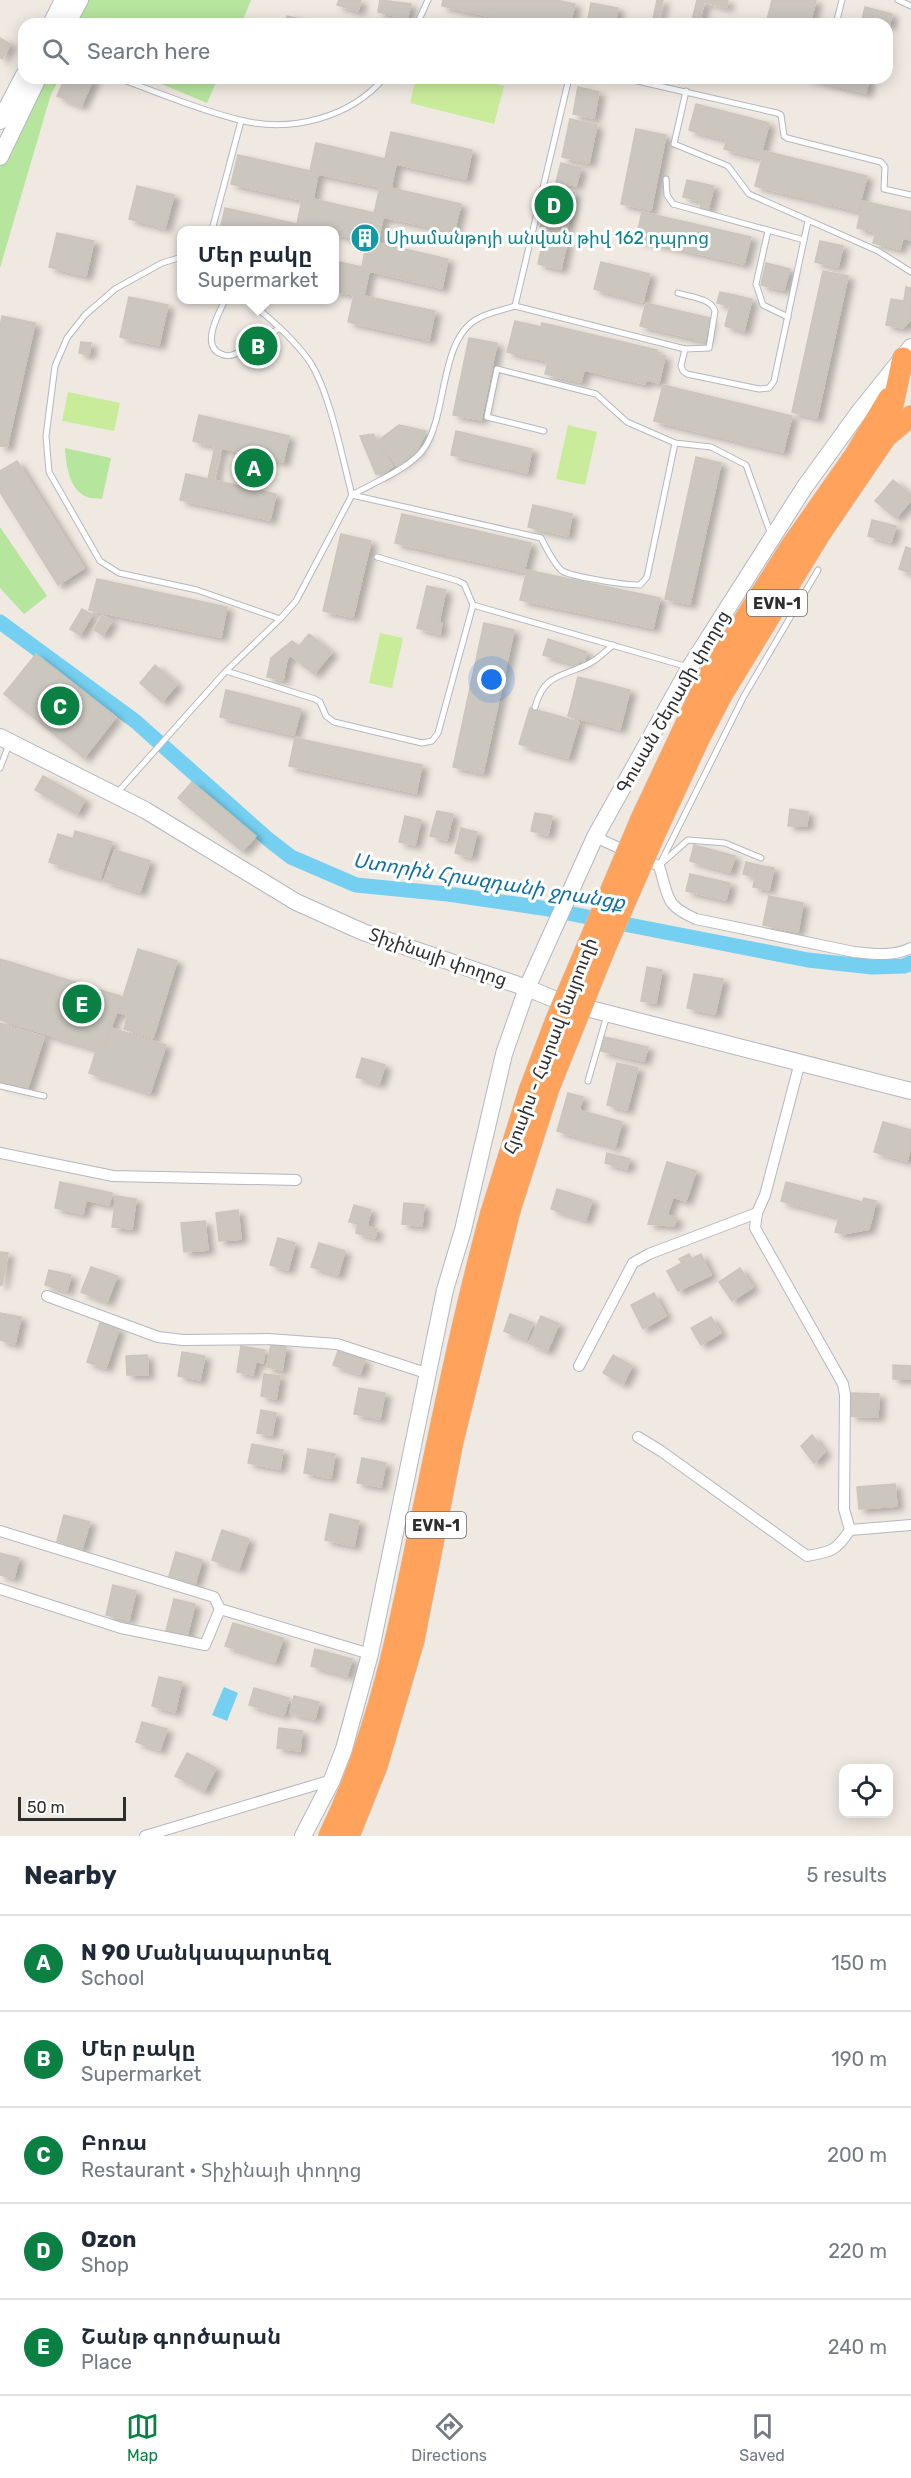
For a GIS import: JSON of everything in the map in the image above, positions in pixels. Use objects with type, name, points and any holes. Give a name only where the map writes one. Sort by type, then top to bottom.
[{"type":"highway","name":"Հյուսիս - Հարավ մայրուղի","points":[[886,437],[906,366]]},
{"type":"highway","name":"Հյուսիս - Հարավ մայրուղի","points":[[349,1836],[377,1766],[414,1640],[453,1441],[529,1091],[556,1020],[650,823],[708,677],[792,545],[855,455],[906,366]]},
{"type":"highway","name":"Հյուսիս - Հարավ մայրուղի","points":[[650,823],[723,693],[820,534],[886,437],[911,416]]},
{"type":"highway","name":"Հյուսիս - Հարավ մայրուղի","points":[[329,1836],[368,1742],[396,1642],[452,1366],[501,1212]]},
{"type":"main road","points":[[54,18],[63,0]]},
{"type":"main road","points":[[70,18],[80,0]]},
{"type":"main road","points":[[0,121],[19,84]]},
{"type":"main road","points":[[0,157],[35,84]]},
{"type":"main road","name":"Գուսան Շերամի փողոց","points":[[303,1836],[332,1779],[344,1749],[370,1654],[446,1290],[463,1230],[504,1054],[527,988],[595,837],[690,668],[772,536],[859,412],[906,366]]},
{"type":"main road","name":"Տիչինայի փողոց","points":[[5,739],[116,794],[296,902],[363,932],[559,1001],[911,1091]]},
{"type":"main road","points":[[321,1836],[339,1816]]},
{"type":"street","points":[[595,837],[659,866],[668,896],[676,910],[696,919],[854,952],[879,955],[899,954],[911,948]]},
{"type":"street","points":[[638,1437],[807,1556],[830,1553],[840,1545],[850,1530],[844,1509],[845,1395],[843,1384],[755,1228],[757,1213],[765,1195],[800,1062]]},
{"type":"street","points":[[0,1153],[113,1176],[296,1180]]},
{"type":"street","points":[[579,1366],[633,1263],[650,1254],[757,1213]]},
{"type":"street","points":[[47,1296],[158,1337],[183,1340],[268,1339],[337,1344],[429,1374]]},
{"type":"street","points":[[850,1530],[911,1525]]},
{"type":"street","points":[[0,1531],[213,1597],[220,1609],[370,1654]]},
{"type":"street","points":[[0,1589],[121,1628],[205,1645],[220,1609]]},
{"type":"street","points":[[145,1836],[332,1779]]},
{"type":"lane","points":[[420,18],[428,0]]},
{"type":"lane","points":[[838,18],[842,0]]},
{"type":"lane","points":[[898,0],[911,6]]},
{"type":"lane","points":[[135,84],[241,121],[278,124],[313,121],[345,110],[372,92],[379,84]]},
{"type":"lane","points":[[514,306],[568,84]]},
{"type":"lane","points":[[653,84],[781,115],[784,136],[787,138],[881,162],[885,167],[884,189],[911,195]]},
{"type":"lane","points":[[686,91],[674,144],[728,166],[748,194],[878,250],[911,272]]},
{"type":"lane","points":[[213,226],[241,121]]},
{"type":"lane","points":[[666,179],[667,195],[673,204],[804,240]]},
{"type":"lane","points":[[685,349],[681,366],[687,374],[759,389],[769,388],[774,381],[808,221]]},
{"type":"lane","points":[[768,231],[756,284],[763,305],[788,316]]},
{"type":"lane","points":[[177,258],[162,262],[115,289],[85,315],[67,338],[55,366],[46,436],[49,472],[100,561],[119,573],[197,590],[280,619]]},
{"type":"lane","points":[[116,794],[226,671],[296,602],[352,495],[411,461],[425,448],[433,430],[456,343],[478,318],[514,306],[685,349],[709,348],[716,311],[714,305],[678,293]]},
{"type":"lane","points":[[223,304],[214,324],[211,340],[215,351],[220,354],[234,354],[280,328]]},
{"type":"lane","points":[[252,304],[280,328],[310,363],[323,391],[352,495]]},
{"type":"lane","points":[[544,431],[487,417],[497,369],[596,394],[627,422],[675,443],[711,447],[746,465],[772,536]]},
{"type":"lane","points":[[352,495],[541,538],[552,559],[563,572],[625,585],[640,585],[647,578],[675,443]]},
{"type":"lane","points":[[226,671],[315,699],[320,702],[329,720],[334,722],[422,742],[432,741],[438,733],[473,605],[466,589],[458,581],[377,557]]},
{"type":"lane","points":[[659,866],[744,696],[818,570]]},
{"type":"lane","points":[[473,605],[690,668]]},
{"type":"lane","points":[[535,707],[539,691],[552,677],[592,662],[613,645]]},
{"type":"lane","points":[[0,768],[5,739]]},
{"type":"lane","points":[[659,866],[688,840],[725,843],[761,858]]},
{"type":"lane","points":[[588,1081],[607,1014]]},
{"type":"lane","points":[[0,1086],[44,1096]]},
{"type":"green space","points":[[80,0],[251,0],[244,18],[70,18]]},
{"type":"green space","points":[[32,84],[57,84],[51,94],[0,268],[0,147]]},
{"type":"green space","points":[[161,84],[215,84],[207,103]]},
{"type":"green space","points":[[415,84],[496,84],[504,86],[494,124],[410,103]]},
{"type":"green space","points":[[68,392],[120,403],[114,431],[62,421]]},
{"type":"green space","points":[[568,425],[597,432],[585,485],[556,479]]},
{"type":"green space","points":[[65,448],[111,458],[102,499],[87,497],[76,489],[68,469]]},
{"type":"green space","points":[[0,527],[47,596],[24,614],[0,588]]},
{"type":"green space","points":[[380,633],[403,638],[392,688],[369,683]]},
{"type":"water","points":[[224,1687],[238,1693],[227,1721],[212,1715]]},
{"type":"building","points":[[339,0],[361,0],[358,11],[337,5]]},
{"type":"building","points":[[380,0],[411,4],[408,18],[394,18],[395,16],[378,12]]},
{"type":"building","points":[[443,0],[556,0],[575,4],[572,18],[497,18],[442,6]]},
{"type":"building","points":[[657,0],[663,0],[658,18],[653,18]]},
{"type":"building","points":[[697,0],[728,0],[727,7],[704,2],[700,18],[692,18]]},
{"type":"building","points":[[772,0],[816,0],[812,18],[768,18]]},
{"type":"building","points":[[591,3],[618,8],[616,18],[588,18]]},
{"type":"building","points":[[865,7],[892,14],[891,18],[862,18]]},
{"type":"building","points":[[0,38],[10,44],[2,59],[0,57]]},
{"type":"building","points":[[62,84],[91,84],[81,106],[57,96]]},
{"type":"building","points":[[829,84],[868,84],[866,93]]},
{"type":"building","points":[[578,87],[599,92],[594,118],[573,114]]},
{"type":"building","points":[[696,104],[769,123],[760,158],[724,149],[727,140],[689,130]]},
{"type":"building","points":[[570,119],[597,125],[589,163],[562,157]]},
{"type":"building","points":[[636,129],[666,135],[651,210],[621,204]]},
{"type":"building","name":"Սիամանթոյի անվան թիվ 162 դպրոց","points":[[391,132],[472,150],[466,179],[396,164],[391,188],[461,204],[454,232],[383,217],[378,243],[448,259],[442,288],[369,271],[364,296],[435,311],[429,340],[348,322],[354,295],[339,292],[339,262],[362,267],[367,241],[339,235],[339,226],[221,226],[225,208],[297,224],[302,200],[231,184],[238,155],[310,171],[316,143],[385,159]],"holes":[[[318,174],[380,187],[374,213],[313,199]]]},
{"type":"building","points":[[764,151],[867,176],[858,211],[755,186]]},
{"type":"building","points":[[561,163],[581,168],[576,186],[556,182]]},
{"type":"building","points":[[687,180],[714,186],[708,210],[700,208],[701,201],[683,197]]},
{"type":"building","points":[[137,186],[174,195],[165,228],[129,219]]},
{"type":"building","points":[[552,187],[575,192],[570,215],[547,209]]},
{"type":"building","points":[[863,201],[911,212],[911,240],[903,238],[900,249],[873,243],[876,232],[857,228]]},
{"type":"building","points":[[544,210],[570,216],[566,232],[540,227]]},
{"type":"building","points":[[642,212],[751,237],[744,264],[636,239]]},
{"type":"building","points":[[57,233],[94,241],[86,276],[49,267]]},
{"type":"building","points":[[544,237],[567,242],[561,269],[538,264]]},
{"type":"building","points":[[820,241],[843,246],[838,267],[815,262]]},
{"type":"building","points":[[601,262],[650,274],[643,302],[594,289]]},
{"type":"building","points":[[766,263],[790,269],[784,290],[761,285]]},
{"type":"building","points":[[823,271],[848,276],[817,418],[792,412]]},
{"type":"building","points":[[906,287],[911,288],[911,319],[903,328],[886,325],[891,299],[904,301]]},
{"type":"building","points":[[720,292],[752,299],[744,331],[725,326],[730,306],[717,303]]},
{"type":"building","points":[[129,297],[168,305],[159,345],[120,337]]},
{"type":"building","points":[[646,303],[710,318],[705,341],[640,326]]},
{"type":"building","points":[[2,316],[35,323],[7,447],[0,446],[0,327]]},
{"type":"building","points":[[515,321],[541,327],[542,323],[657,350],[656,355],[665,356],[659,383],[646,380],[645,384],[584,370],[581,382],[545,374],[548,361],[507,352]]},
{"type":"building","points":[[469,338],[497,343],[481,420],[453,415]]},
{"type":"building","points":[[81,342],[91,343],[89,355],[79,353]]},
{"type":"building","points":[[663,385],[792,416],[783,452],[654,421]]},
{"type":"building","points":[[199,415],[289,436],[283,462],[261,457],[253,489],[276,494],[270,520],[180,500],[186,474],[208,479],[215,446],[193,441]],"holes":[[[221,448],[254,455],[246,488],[214,480]]]},
{"type":"building","points":[[399,425],[426,431],[417,451],[397,466],[379,440]]},
{"type":"building","points":[[456,431],[532,449],[527,473],[451,455]]},
{"type":"building","points":[[373,434],[393,466],[381,475],[376,474],[360,436]]},
{"type":"building","points":[[696,457],[721,463],[690,604],[665,599]]},
{"type":"building","points":[[17,461],[84,568],[58,585],[0,492],[0,471]]},
{"type":"building","points":[[893,480],[911,495],[911,500],[896,518],[875,501]]},
{"type":"building","points":[[533,505],[572,514],[568,536],[528,527]]},
{"type":"building","points":[[402,514],[531,543],[524,572],[395,543]]},
{"type":"building","points":[[872,520],[896,526],[891,542],[868,536]]},
{"type":"building","points":[[341,534],[371,541],[353,617],[323,611]]},
{"type":"building","points":[[906,547],[911,549],[911,573],[899,569]]},
{"type":"building","points":[[527,570],[660,598],[653,628],[520,600]]},
{"type":"building","points":[[97,579],[227,607],[221,637],[89,610]]},
{"type":"building","points":[[427,586],[446,590],[439,622],[442,623],[440,634],[417,628]]},
{"type":"building","points":[[82,609],[92,615],[80,635],[70,629]]},
{"type":"building","points":[[102,616],[112,621],[103,635],[94,630]]},
{"type":"building","points":[[484,623],[514,630],[483,773],[453,767]]},
{"type":"building","points":[[309,634],[332,652],[314,674],[291,656]]},
{"type":"building","points":[[548,639],[587,652],[584,662],[579,661],[577,665],[543,655]]},
{"type":"building","points":[[292,641],[299,646],[287,659],[283,680],[267,677],[271,658]]},
{"type":"building","points":[[36,654],[116,717],[84,758],[4,694]]},
{"type":"building","points":[[155,665],[177,684],[162,702],[140,683]]},
{"type":"building","points":[[578,677],[630,690],[620,729],[568,716]]},
{"type":"building","points":[[226,690],[301,709],[294,735],[220,717]]},
{"type":"building","points":[[530,708],[579,722],[568,758],[519,744]]},
{"type":"building","points":[[295,738],[422,765],[416,793],[289,766]]},
{"type":"building","points":[[43,776],[85,800],[77,814],[35,790]]},
{"type":"building","points":[[192,782],[256,836],[242,851],[178,798]]},
{"type":"building","points":[[790,809],[808,812],[807,826],[788,826]]},
{"type":"building","points":[[437,811],[453,814],[447,840],[430,836]]},
{"type":"building","points":[[535,813],[552,816],[548,835],[531,831]]},
{"type":"building","points":[[405,816],[421,820],[415,845],[399,842]]},
{"type":"building","points":[[461,828],[477,832],[471,857],[455,853]]},
{"type":"building","points":[[75,831],[112,842],[100,878],[49,862],[58,834],[73,839]]},
{"type":"building","points":[[694,845],[735,856],[730,872],[690,861]]},
{"type":"building","points":[[115,850],[150,861],[140,892],[104,881]]},
{"type":"building","points":[[746,862],[758,865],[755,877],[743,874]]},
{"type":"building","points":[[758,865],[774,868],[769,890],[753,887]]},
{"type":"building","points":[[690,874],[730,883],[726,900],[686,891]]},
{"type":"building","points":[[769,896],[803,903],[798,932],[763,925]]},
{"type":"building","points":[[138,949],[177,961],[153,1038],[124,1029],[128,1015],[117,1012],[104,1045],[97,1042],[95,1049],[0,1020],[0,959],[123,997]]},
{"type":"building","points":[[647,967],[662,970],[656,1003],[641,1001]]},
{"type":"building","points":[[694,974],[723,979],[715,1014],[687,1008]]},
{"type":"building","points":[[0,1023],[44,1037],[27,1090],[0,1082]]},
{"type":"building","points":[[111,1028],[166,1045],[150,1093],[89,1073],[98,1045],[105,1047]]},
{"type":"building","points":[[605,1037],[648,1047],[644,1061],[601,1051]]},
{"type":"building","points":[[362,1058],[385,1065],[379,1084],[356,1077]]},
{"type":"building","points":[[617,1063],[638,1068],[627,1110],[607,1105]]},
{"type":"building","points":[[568,1093],[583,1097],[579,1110],[622,1122],[615,1147],[557,1131]]},
{"type":"building","points":[[883,1122],[911,1130],[911,1146],[907,1161],[874,1152]]},
{"type":"building","points":[[607,1153],[630,1159],[627,1169],[605,1163]]},
{"type":"building","points":[[667,1162],[696,1171],[686,1201],[673,1197],[667,1215],[677,1218],[674,1226],[648,1224]]},
{"type":"building","points":[[60,1182],[112,1193],[109,1205],[86,1200],[83,1214],[55,1208]]},
{"type":"building","points":[[786,1182],[862,1202],[864,1198],[876,1201],[869,1229],[843,1234],[835,1232],[839,1217],[781,1201]]},
{"type":"building","points":[[557,1189],[592,1200],[586,1220],[551,1209]]},
{"type":"building","points":[[116,1196],[136,1199],[132,1229],[112,1227]]},
{"type":"building","points":[[404,1203],[424,1205],[422,1226],[402,1224]]},
{"type":"building","points":[[354,1205],[371,1210],[367,1226],[377,1229],[375,1238],[356,1233],[358,1224],[349,1222]]},
{"type":"building","points":[[238,1210],[241,1239],[219,1241],[216,1213]]},
{"type":"building","points":[[205,1221],[208,1250],[184,1252],[181,1223]]},
{"type":"building","points":[[278,1238],[295,1243],[288,1270],[270,1265]]},
{"type":"building","points":[[319,1243],[345,1251],[338,1275],[311,1267]]},
{"type":"building","points":[[0,1252],[8,1253],[2,1285],[0,1285]]},
{"type":"building","points":[[689,1254],[692,1259],[701,1254],[711,1275],[678,1291],[667,1271],[682,1263],[679,1259]]},
{"type":"building","points":[[91,1267],[117,1276],[107,1302],[81,1292]]},
{"type":"building","points":[[740,1268],[753,1287],[732,1301],[719,1282]]},
{"type":"building","points":[[49,1270],[71,1275],[67,1291],[45,1285]]},
{"type":"building","points":[[654,1293],[666,1316],[643,1329],[631,1305]]},
{"type":"building","points":[[0,1313],[21,1317],[15,1344],[0,1340]]},
{"type":"building","points":[[510,1314],[533,1323],[526,1340],[504,1331]]},
{"type":"building","points":[[541,1316],[559,1324],[547,1351],[529,1343]]},
{"type":"building","points":[[711,1317],[721,1333],[701,1345],[691,1328]]},
{"type":"building","points":[[100,1323],[119,1329],[106,1368],[87,1362]]},
{"type":"building","points":[[271,1344],[286,1347],[282,1370],[267,1367]]},
{"type":"building","points":[[241,1346],[265,1350],[263,1363],[256,1361],[253,1375],[237,1372]]},
{"type":"building","points":[[338,1351],[365,1360],[360,1374],[333,1365]]},
{"type":"building","points":[[182,1352],[205,1356],[200,1380],[178,1376]]},
{"type":"building","points":[[147,1355],[148,1375],[127,1375],[126,1356]]},
{"type":"building","points":[[613,1355],[632,1366],[623,1384],[603,1373]]},
{"type":"building","points":[[893,1365],[911,1366],[911,1379],[893,1379]]},
{"type":"building","points":[[264,1374],[280,1376],[276,1399],[261,1396]]},
{"type":"building","points":[[359,1388],[385,1393],[380,1419],[354,1414]]},
{"type":"building","points":[[851,1393],[879,1394],[878,1417],[851,1416]]},
{"type":"building","points":[[261,1410],[276,1413],[272,1435],[257,1433]]},
{"type":"building","points":[[812,1435],[825,1452],[814,1463],[801,1446]]},
{"type":"building","points":[[252,1444],[283,1450],[280,1469],[248,1463]]},
{"type":"building","points":[[308,1449],[335,1454],[331,1478],[304,1473]]},
{"type":"building","points":[[362,1458],[386,1463],[381,1487],[357,1483]]},
{"type":"building","points":[[895,1484],[897,1506],[859,1509],[857,1487]]},
{"type":"building","points":[[330,1514],[359,1521],[354,1546],[325,1540]]},
{"type":"building","points":[[64,1515],[90,1522],[82,1549],[57,1541]]},
{"type":"building","points":[[222,1530],[249,1539],[239,1569],[212,1560]]},
{"type":"building","points":[[176,1552],[202,1560],[195,1584],[169,1576]]},
{"type":"building","points":[[0,1553],[19,1558],[14,1578],[0,1575]]},
{"type":"building","points":[[113,1585],[136,1591],[129,1620],[106,1615]]},
{"type":"building","points":[[174,1599],[195,1604],[187,1636],[166,1631]]},
{"type":"building","points":[[233,1623],[283,1638],[275,1662],[225,1646]]},
{"type":"building","points":[[315,1649],[352,1659],[347,1676],[311,1666]]},
{"type":"building","points":[[159,1677],[182,1682],[175,1712],[152,1706]]},
{"type":"building","points":[[254,1688],[289,1698],[284,1715],[249,1705]]},
{"type":"building","points":[[294,1696],[319,1702],[315,1719],[290,1713]]},
{"type":"building","points":[[142,1722],[167,1729],[160,1750],[136,1742]]},
{"type":"building","points":[[279,1728],[302,1731],[300,1751],[277,1748]]},
{"type":"building","points":[[187,1753],[216,1768],[204,1791],[175,1776]]},
{"type":"waterway","name":"Ստորին Հրազդանի ջրանցք","points":[[0,622],[135,721],[291,857],[356,885],[448,894],[542,908],[808,960],[872,967],[904,966],[911,963]]},
{"type":"place","name":"Ozon","points":[[554,205]]},
{"type":"place","name":"Սիամանթոյի անվան թիվ 162 դպրոց","points":[[365,238]]},
{"type":"place","name":"Մեր բակը","points":[[258,346]]},
{"type":"place","name":"N 90 Մանկապարտեզ","points":[[254,468]]},
{"type":"place","name":"Բոռա","points":[[60,706]]},
{"type":"place","name":"Շանթ գործարան","points":[[82,1004]]}]
